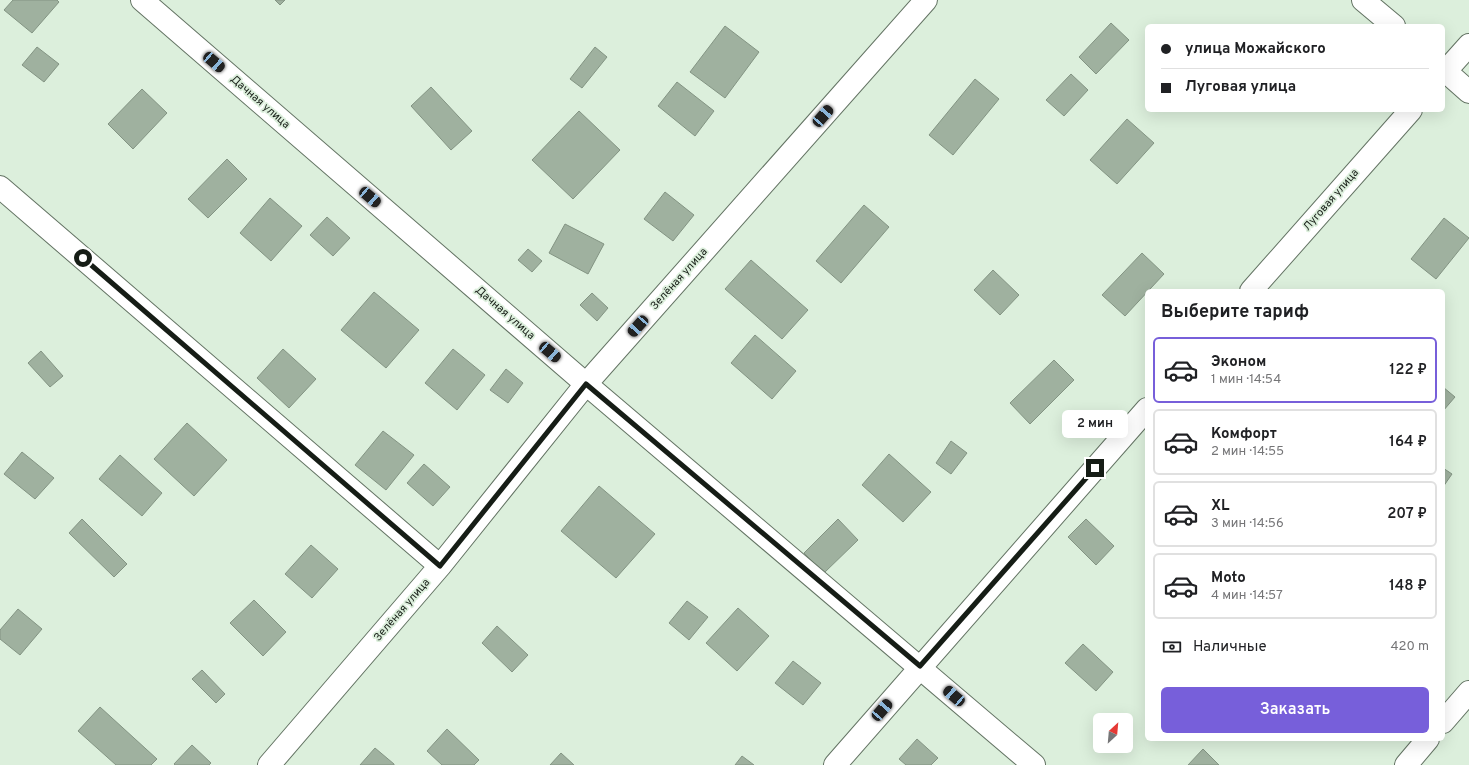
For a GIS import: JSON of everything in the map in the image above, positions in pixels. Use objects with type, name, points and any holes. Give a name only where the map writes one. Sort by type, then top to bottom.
[{"type":"street","name":"Дачная улица","points":[[142,0],[586,384],[920,666],[1034,765]]},
{"type":"street","name":"Зелёная улица","points":[[269,765],[440,566],[586,384],[926,0]]},
{"type":"street","points":[[1364,0],[1392,24]]},
{"type":"street","points":[[1445,70],[1469,44]]},
{"type":"street","points":[[1445,72],[1469,92]]},
{"type":"street","name":"Луговая улица","points":[[1253,289],[1410,112]]},
{"type":"street","points":[[0,187],[440,566]]},
{"type":"street","points":[[835,765],[920,666],[1145,411]]},
{"type":"street","points":[[1445,720],[1469,692]]},
{"type":"street","points":[[1406,765],[1426,741]]},
{"type":"building","points":[[13,0],[57,0],[59,2],[32,33],[4,10]]},
{"type":"building","points":[[275,0],[285,0],[280,5]]},
{"type":"building","points":[[1111,23],[1129,40],[1096,74],[1079,57]]},
{"type":"building","points":[[725,26],[759,52],[725,98],[690,72]]},
{"type":"building","points":[[37,47],[59,64],[44,82],[22,65]]},
{"type":"building","points":[[595,47],[607,57],[582,88],[570,79]]},
{"type":"building","points":[[1071,74],[1088,90],[1064,116],[1046,100]]},
{"type":"building","points":[[975,79],[999,99],[953,155],[929,135]]},
{"type":"building","points":[[677,82],[714,111],[695,136],[658,106]]},
{"type":"building","points":[[431,87],[472,131],[451,150],[411,106]]},
{"type":"building","points":[[142,89],[167,113],[133,149],[108,124]]},
{"type":"building","points":[[579,111],[620,150],[573,199],[532,160]]},
{"type":"building","points":[[1127,119],[1154,143],[1117,184],[1090,160]]},
{"type":"building","points":[[227,159],[247,179],[208,218],[188,199]]},
{"type":"building","points":[[665,192],[694,215],[673,241],[644,219]]},
{"type":"building","points":[[270,198],[302,226],[271,261],[240,233]]},
{"type":"building","points":[[864,205],[889,227],[841,283],[816,261]]},
{"type":"building","points":[[327,217],[350,238],[333,256],[310,235]]},
{"type":"building","points":[[1444,218],[1469,238],[1436,279],[1411,259]]},
{"type":"building","points":[[565,224],[604,244],[588,274],[549,253]]},
{"type":"building","points":[[528,249],[542,261],[532,272],[518,260]]},
{"type":"building","points":[[1142,253],[1164,274],[1150,289],[1145,289],[1145,294],[1125,316],[1102,295]]},
{"type":"building","points":[[751,260],[808,310],[782,339],[725,289]]},
{"type":"building","points":[[993,270],[1019,295],[1000,315],[974,290]]},
{"type":"building","points":[[374,292],[419,330],[386,368],[341,330]]},
{"type":"building","points":[[592,293],[608,308],[597,321],[580,305]]},
{"type":"building","points":[[755,335],[796,371],[772,399],[731,363]]},
{"type":"building","points":[[283,349],[316,379],[289,408],[257,378]]},
{"type":"building","points":[[453,349],[485,375],[457,410],[425,383]]},
{"type":"building","points":[[41,351],[63,376],[50,387],[28,363]]},
{"type":"building","points":[[1054,360],[1074,380],[1030,424],[1010,403]]},
{"type":"building","points":[[506,369],[523,383],[508,403],[490,390]]},
{"type":"building","points":[[1445,389],[1455,397],[1445,409]]},
{"type":"building","points":[[187,423],[227,460],[194,496],[154,459]]},
{"type":"building","points":[[383,431],[414,455],[386,490],[355,465]]},
{"type":"building","points":[[951,441],[967,453],[951,474],[936,463]]},
{"type":"building","points":[[22,452],[54,478],[35,499],[4,474]]},
{"type":"building","points":[[889,454],[931,492],[903,522],[862,485]]},
{"type":"building","points":[[120,455],[162,493],[142,516],[99,479]]},
{"type":"building","points":[[424,464],[450,487],[433,506],[407,483]]},
{"type":"building","points":[[1445,469],[1452,474],[1445,484]]},
{"type":"building","points":[[599,486],[655,534],[616,578],[561,531]]},
{"type":"building","points":[[82,519],[127,564],[114,577],[69,533]]},
{"type":"building","points":[[838,519],[858,540],[824,573],[804,553]]},
{"type":"building","points":[[1086,519],[1114,546],[1096,565],[1068,537]]},
{"type":"building","points":[[311,545],[338,569],[312,598],[285,574]]},
{"type":"building","points":[[254,600],[286,632],[263,656],[230,623]]},
{"type":"building","points":[[687,601],[708,617],[689,640],[669,623]]},
{"type":"building","points":[[738,608],[769,636],[737,671],[706,643]]},
{"type":"building","points":[[18,609],[42,629],[20,655],[0,639],[0,630]]},
{"type":"building","points":[[497,626],[528,655],[512,672],[482,643]]},
{"type":"building","points":[[1083,644],[1113,672],[1096,691],[1065,663]]},
{"type":"building","points":[[793,661],[821,683],[803,705],[775,683]]},
{"type":"building","points":[[202,670],[225,694],[216,703],[192,679]]},
{"type":"building","points":[[100,707],[157,759],[151,765],[116,765],[78,731]]},
{"type":"building","points":[[447,729],[479,760],[474,765],[442,765],[427,751]]},
{"type":"building","points":[[917,739],[938,758],[931,765],[906,765],[899,759]]},
{"type":"building","points":[[192,745],[211,763],[209,765],[175,765],[174,764]]},
{"type":"building","points":[[375,748],[394,764],[394,765],[360,765]]},
{"type":"building","points":[[1203,749],[1219,765],[1188,765]]},
{"type":"building","points":[[561,753],[574,765],[550,765]]},
{"type":"building","points":[[742,756],[754,765],[735,765]]},
{"type":"route","points":[[83,258],[440,566],[586,384],[920,666],[1095,468]]}]
